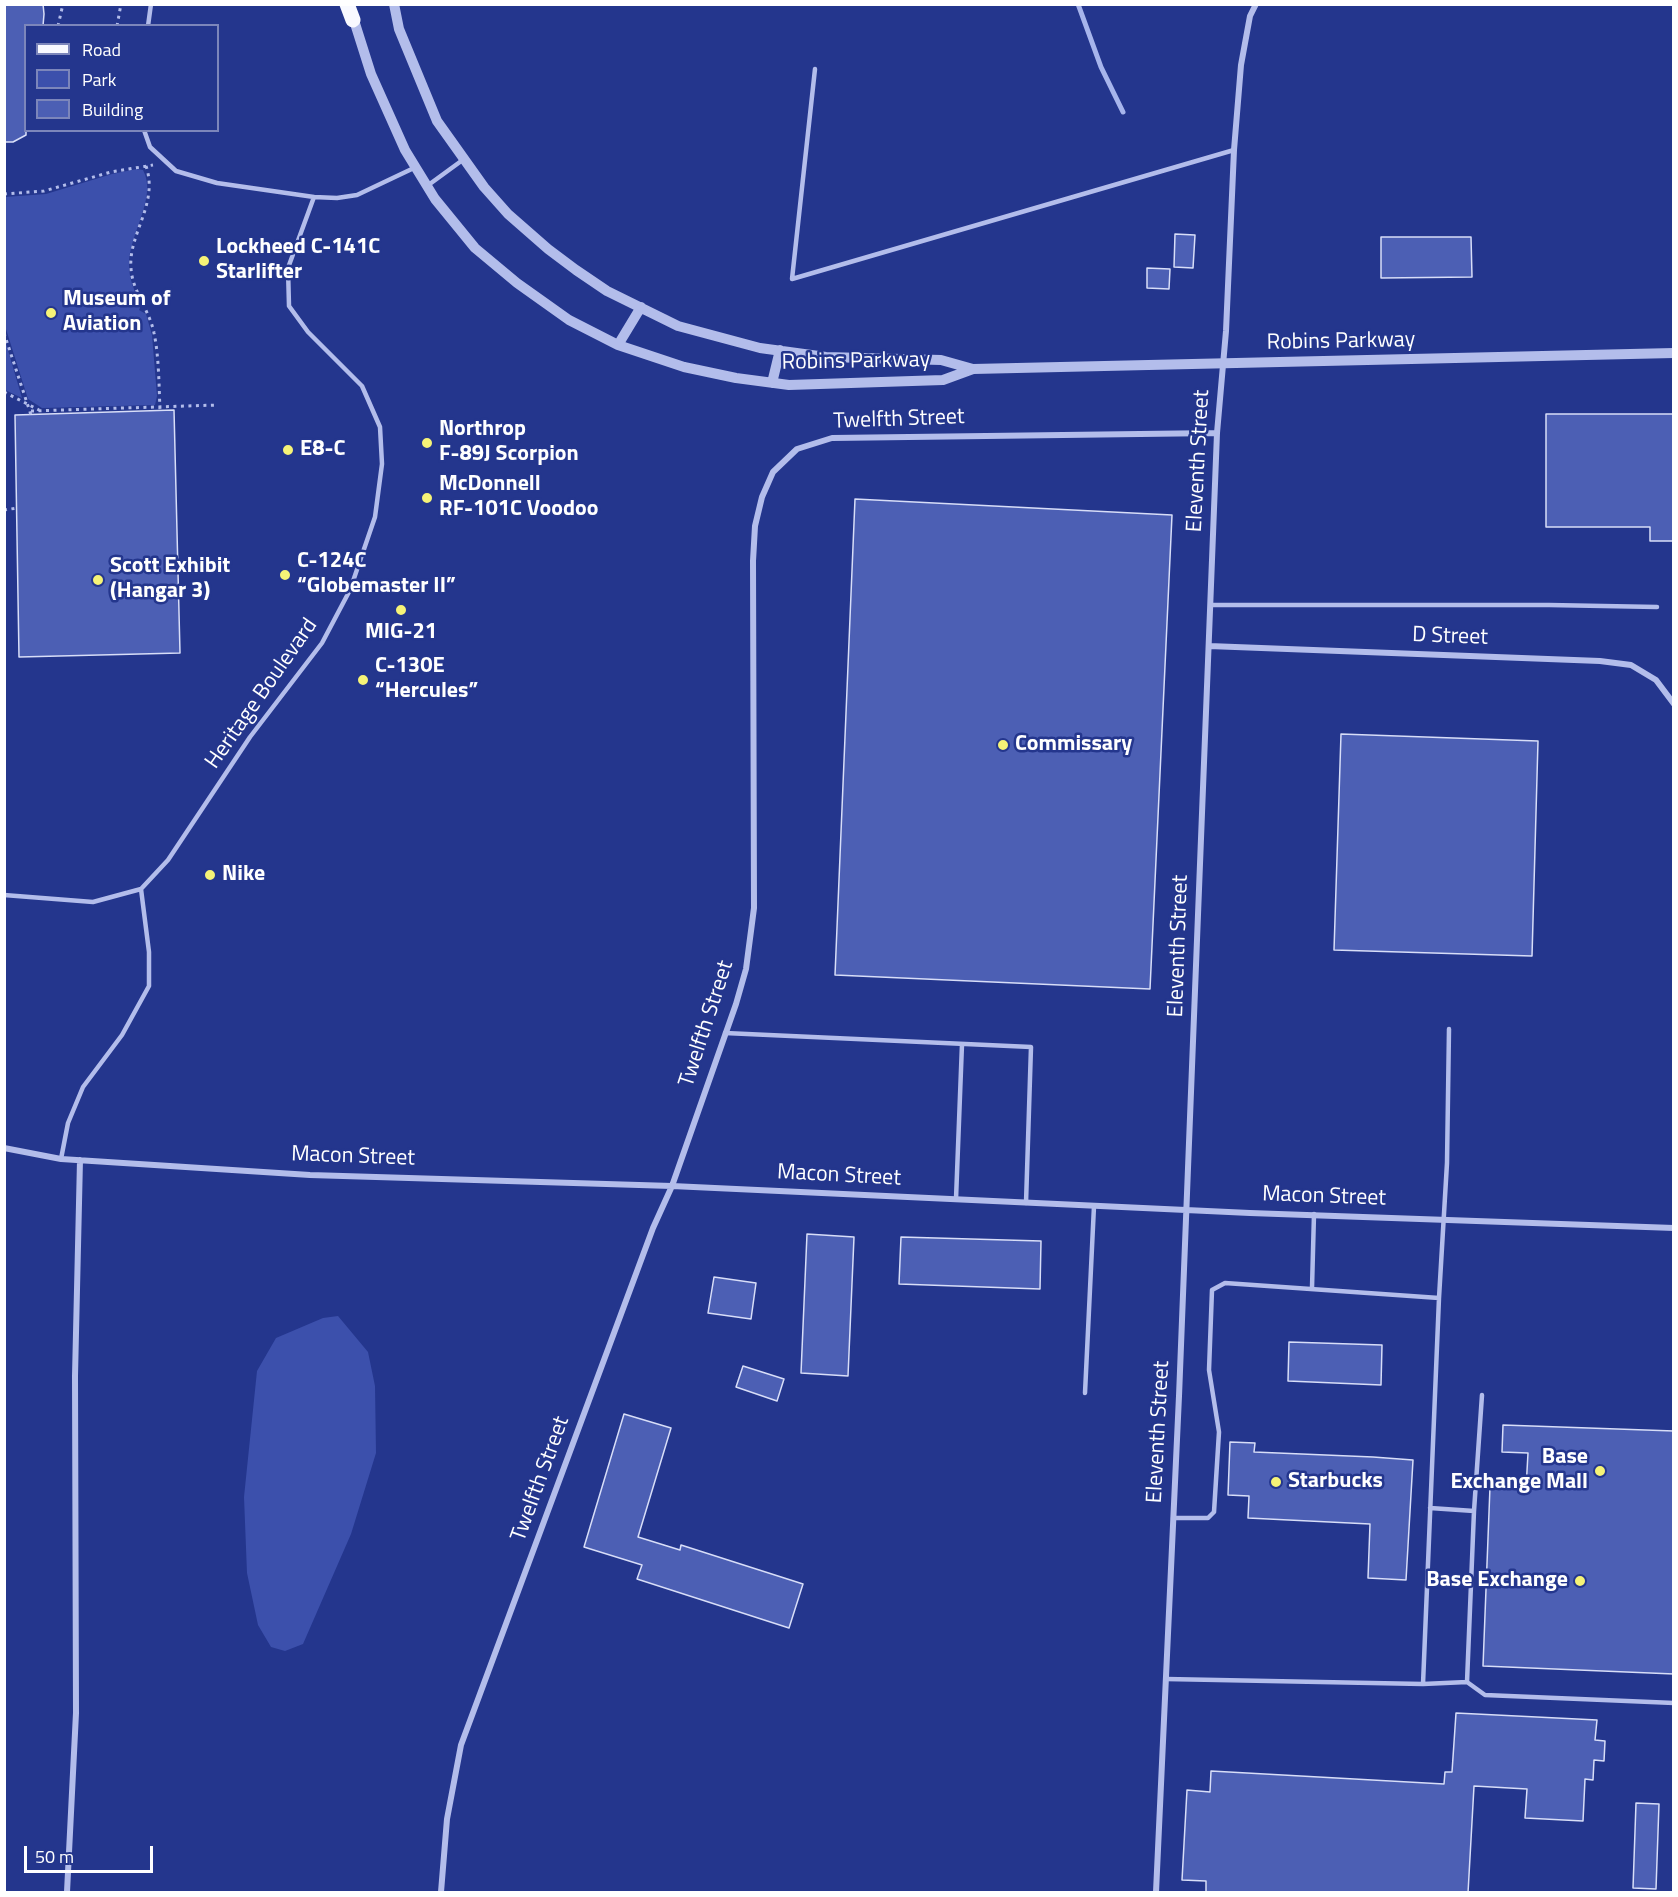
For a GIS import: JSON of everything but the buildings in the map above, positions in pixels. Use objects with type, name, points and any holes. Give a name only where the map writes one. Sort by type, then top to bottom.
[{"type":"main road","points":[[349,4],[353,20]]},
{"type":"street","name":"Robins Parkway","points":[[394,4],[399,29],[437,121],[484,187],[508,214],[576,270],[607,291],[678,326],[760,348],[826,357],[941,360],[972,369],[1674,353]]},
{"type":"street","name":"Eleventh Street","points":[[1155,1893],[1187,1210],[1217,433],[1226,331],[1234,150],[1241,64],[1250,16],[1256,4]]},
{"type":"street","name":"Robins Parkway","points":[[353,20],[371,74],[405,150],[435,199],[475,248],[517,284],[569,320],[618,345],[684,367],[789,386],[943,380],[972,369]]},
{"type":"street","points":[[618,345],[641,308]]},
{"type":"street","points":[[772,383],[780,350]]},
{"type":"street","name":"Twelfth Street","points":[[441,1893],[447,1819],[461,1745],[653,1228],[672,1186],[746,969],[753,908],[753,561],[755,526],[762,497],[773,472],[797,449],[832,438],[1217,433]]},
{"type":"street","name":"D Street","points":[[1209,646],[1599,661],[1631,665],[1656,680],[1674,704]]},
{"type":"street","name":"Macon Street","points":[[4,1148],[61,1159],[310,1175],[672,1186],[1187,1210],[1674,1228]]},
{"type":"street","points":[[67,1893],[76,1713],[75,1376],[80,1160]]},
{"type":"lane","points":[[148,24],[151,4]]},
{"type":"lane","points":[[815,69],[792,279],[1234,150]]},
{"type":"lane","points":[[145,132],[150,147],[176,171],[217,183],[314,197],[337,198],[357,195],[416,167]]},
{"type":"lane","points":[[427,186],[464,159]]},
{"type":"lane","name":"Heritage Boulevard","points":[[141,889],[168,860],[250,737],[322,644],[350,590],[375,517],[382,464],[380,427],[362,386],[308,332],[289,306],[288,268],[314,197]]},
{"type":"lane","points":[[1211,605],[1657,607]]},
{"type":"lane","points":[[4,895],[93,902],[141,889],[149,952],[149,986],[122,1035],[83,1087],[68,1123],[61,1159]]},
{"type":"lane","points":[[1423,1684],[1439,1298],[1448,1163],[1449,1029]]},
{"type":"lane","points":[[725,1033],[1031,1047],[1026,1203]]},
{"type":"lane","points":[[956,1199],[962,1044]]},
{"type":"lane","points":[[1085,1393],[1094,1206]]},
{"type":"lane","points":[[1312,1288],[1314,1214]]},
{"type":"lane","points":[[1173,1518],[1208,1518],[1214,1512],[1219,1432],[1209,1370],[1212,1290],[1224,1283],[1439,1298]]},
{"type":"lane","points":[[1467,1682],[1474,1511],[1482,1395]]},
{"type":"lane","points":[[1430,1508],[1474,1511]]},
{"type":"lane","points":[[1166,1679],[1423,1684],[1467,1682],[1485,1695],[1674,1703]]},
{"type":"path","points":[[58,24],[63,4]]},
{"type":"path","points":[[117,24],[121,4]]},
{"type":"path","points":[[4,194],[44,191],[111,172],[153,165]]},
{"type":"path","points":[[146,166],[150,185],[130,267],[154,334],[160,409]]},
{"type":"path","points":[[4,333],[31,413],[218,405]]},
{"type":"path","points":[[4,392],[41,411]]},
{"type":"path","points":[[4,510],[17,508]]},
{"type":"green space","points":[[143,170],[147,181],[147,192],[130,254],[129,270],[141,305],[139,310],[146,314],[152,335],[157,396],[155,405],[42,408],[28,399],[5,326],[5,197],[46,194],[112,174]]},
{"type":"green space","points":[[5,340],[22,398],[5,390]]},
{"type":"green space","points":[[338,1316],[368,1352],[375,1386],[376,1453],[351,1534],[303,1644],[285,1651],[271,1647],[258,1625],[247,1573],[244,1497],[257,1371],[276,1338],[323,1318]]},
{"type":"waterway","points":[[1078,4],[1101,67],[1123,112]]},
{"type":"place","name":"Lockheed C-141C Starlifter","points":[[204,261]]},
{"type":"place","name":"Museum of Aviation","points":[[51,313]]},
{"type":"place","name":"Northrop F-89J Scorpion","points":[[427,443]]},
{"type":"place","name":"E8-C","points":[[288,450]]},
{"type":"place","name":"McDonnell RF-101C Voodoo","points":[[427,498]]},
{"type":"place","name":"C-124C “Globemaster II”","points":[[285,575]]},
{"type":"place","name":"Scott Exhibit (Hangar 3)","points":[[98,580]]},
{"type":"place","name":"MIG-21","points":[[401,610]]},
{"type":"place","name":"C-130E “Hercules”","points":[[363,680]]},
{"type":"place","name":"Commissary","points":[[1003,745]]},
{"type":"place","name":"Nike","points":[[210,875]]},
{"type":"place","name":"Base Exchange Mall","points":[[1600,1471]]},
{"type":"place","name":"Starbucks","points":[[1276,1482]]},
{"type":"place","name":"Base Exchange","points":[[1580,1581]]}]
